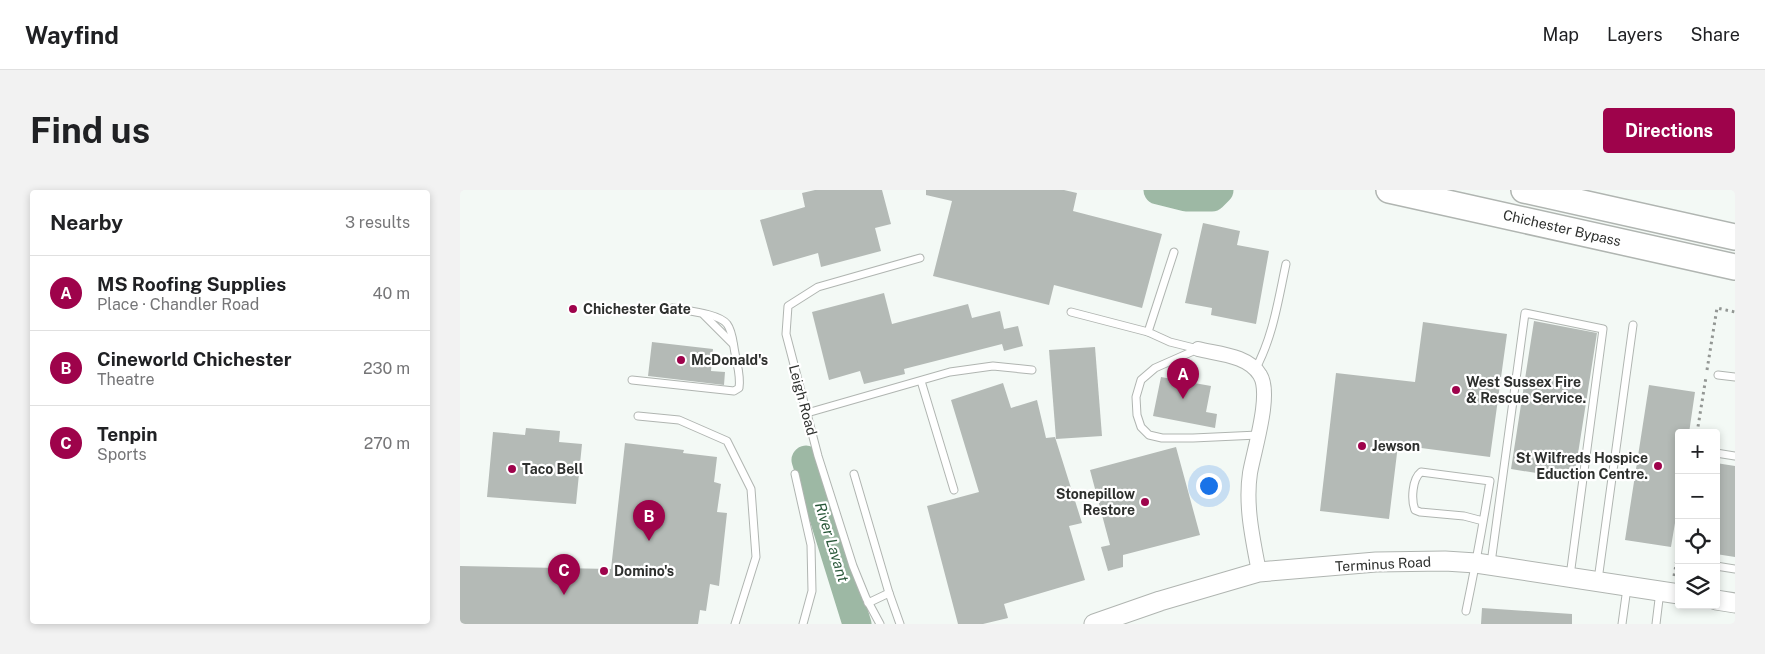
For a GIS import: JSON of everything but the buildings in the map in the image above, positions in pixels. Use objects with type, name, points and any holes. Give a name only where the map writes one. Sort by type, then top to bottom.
[{"type":"highway","name":"Chichester Bypass","points":[[1389,190],[1735,267]]},
{"type":"highway","name":"Chichester Bypass","points":[[1524,190],[1735,237]]},
{"type":"street","points":[[1198,349],[1246,361],[1261,375],[1265,395],[1250,475],[1250,524],[1259,572]]},
{"type":"street","name":"Terminus Road","points":[[1094,624],[1160,601],[1259,572],[1376,562],[1444,561],[1483,564],[1627,586],[1674,591]]},
{"type":"street","points":[[1720,601],[1735,603]]},
{"type":"lane","points":[[1148,332],[1174,252]]},
{"type":"lane","name":"Leigh Road","points":[[880,624],[868,603],[853,566],[818,456],[786,334],[788,306],[818,287],[920,258]]},
{"type":"lane","points":[[1255,370],[1270,338],[1286,264]]},
{"type":"lane","points":[[632,380],[734,391],[739,388],[740,380],[731,332],[726,324],[719,318],[672,308]]},
{"type":"lane","points":[[1070,312],[1148,332],[1170,342],[1198,349]]},
{"type":"lane","points":[[1466,611],[1483,564],[1525,313],[1603,329],[1570,576]]},
{"type":"lane","points":[[1598,581],[1633,325]]},
{"type":"lane","points":[[1198,349],[1155,368],[1141,380],[1136,397],[1137,416],[1141,428],[1149,435],[1162,438],[1258,435]]},
{"type":"lane","points":[[807,413],[950,372],[993,366],[1032,370]]},
{"type":"lane","points":[[1718,375],[1735,378]]},
{"type":"lane","points":[[921,381],[954,490]]},
{"type":"lane","points":[[638,416],[679,420],[727,441],[751,489],[756,557],[735,624]]},
{"type":"lane","points":[[1720,454],[1735,456]]},
{"type":"lane","points":[[1483,521],[1464,516],[1415,510],[1413,505],[1417,475],[1422,472],[1490,481],[1483,521],[1483,564]]},
{"type":"lane","points":[[795,474],[811,545],[812,591],[803,624]]},
{"type":"lane","points":[[854,474],[900,624]]},
{"type":"lane","points":[[1720,567],[1735,569]]},
{"type":"lane","points":[[1622,624],[1627,586]]},
{"type":"lane","points":[[1656,624],[1674,591]]},
{"type":"lane","points":[[868,603],[889,593]]},
{"type":"path","points":[[1698,429],[1717,308],[1735,312]]},
{"type":"waterway","name":"River Lavant","points":[[1158,190],[1186,197],[1212,197],[1219,190]]},
{"type":"waterway","name":"River Lavant","points":[[806,460],[857,624]]},
{"type":"place","name":"Chichester Gate","points":[[573,309]]},
{"type":"place","name":"McDonald's","points":[[681,360]]},
{"type":"place","name":"West Sussex Fire & Rescue Service.","points":[[1456,390]]},
{"type":"place","name":"MS Roofing Supplies","points":[[1183,399]]},
{"type":"place","name":"Jewson","points":[[1362,446]]},
{"type":"place","name":"St Wilfreds Hospice Eduction Centre.","points":[[1658,466]]},
{"type":"place","name":"Taco Bell","points":[[512,469]]},
{"type":"place","name":"Stonepillow Restore","points":[[1145,502]]},
{"type":"place","name":"Cineworld Chichester","points":[[649,541]]},
{"type":"place","name":"Domino's","points":[[604,571]]},
{"type":"place","name":"Tenpin","points":[[564,595]]}]
